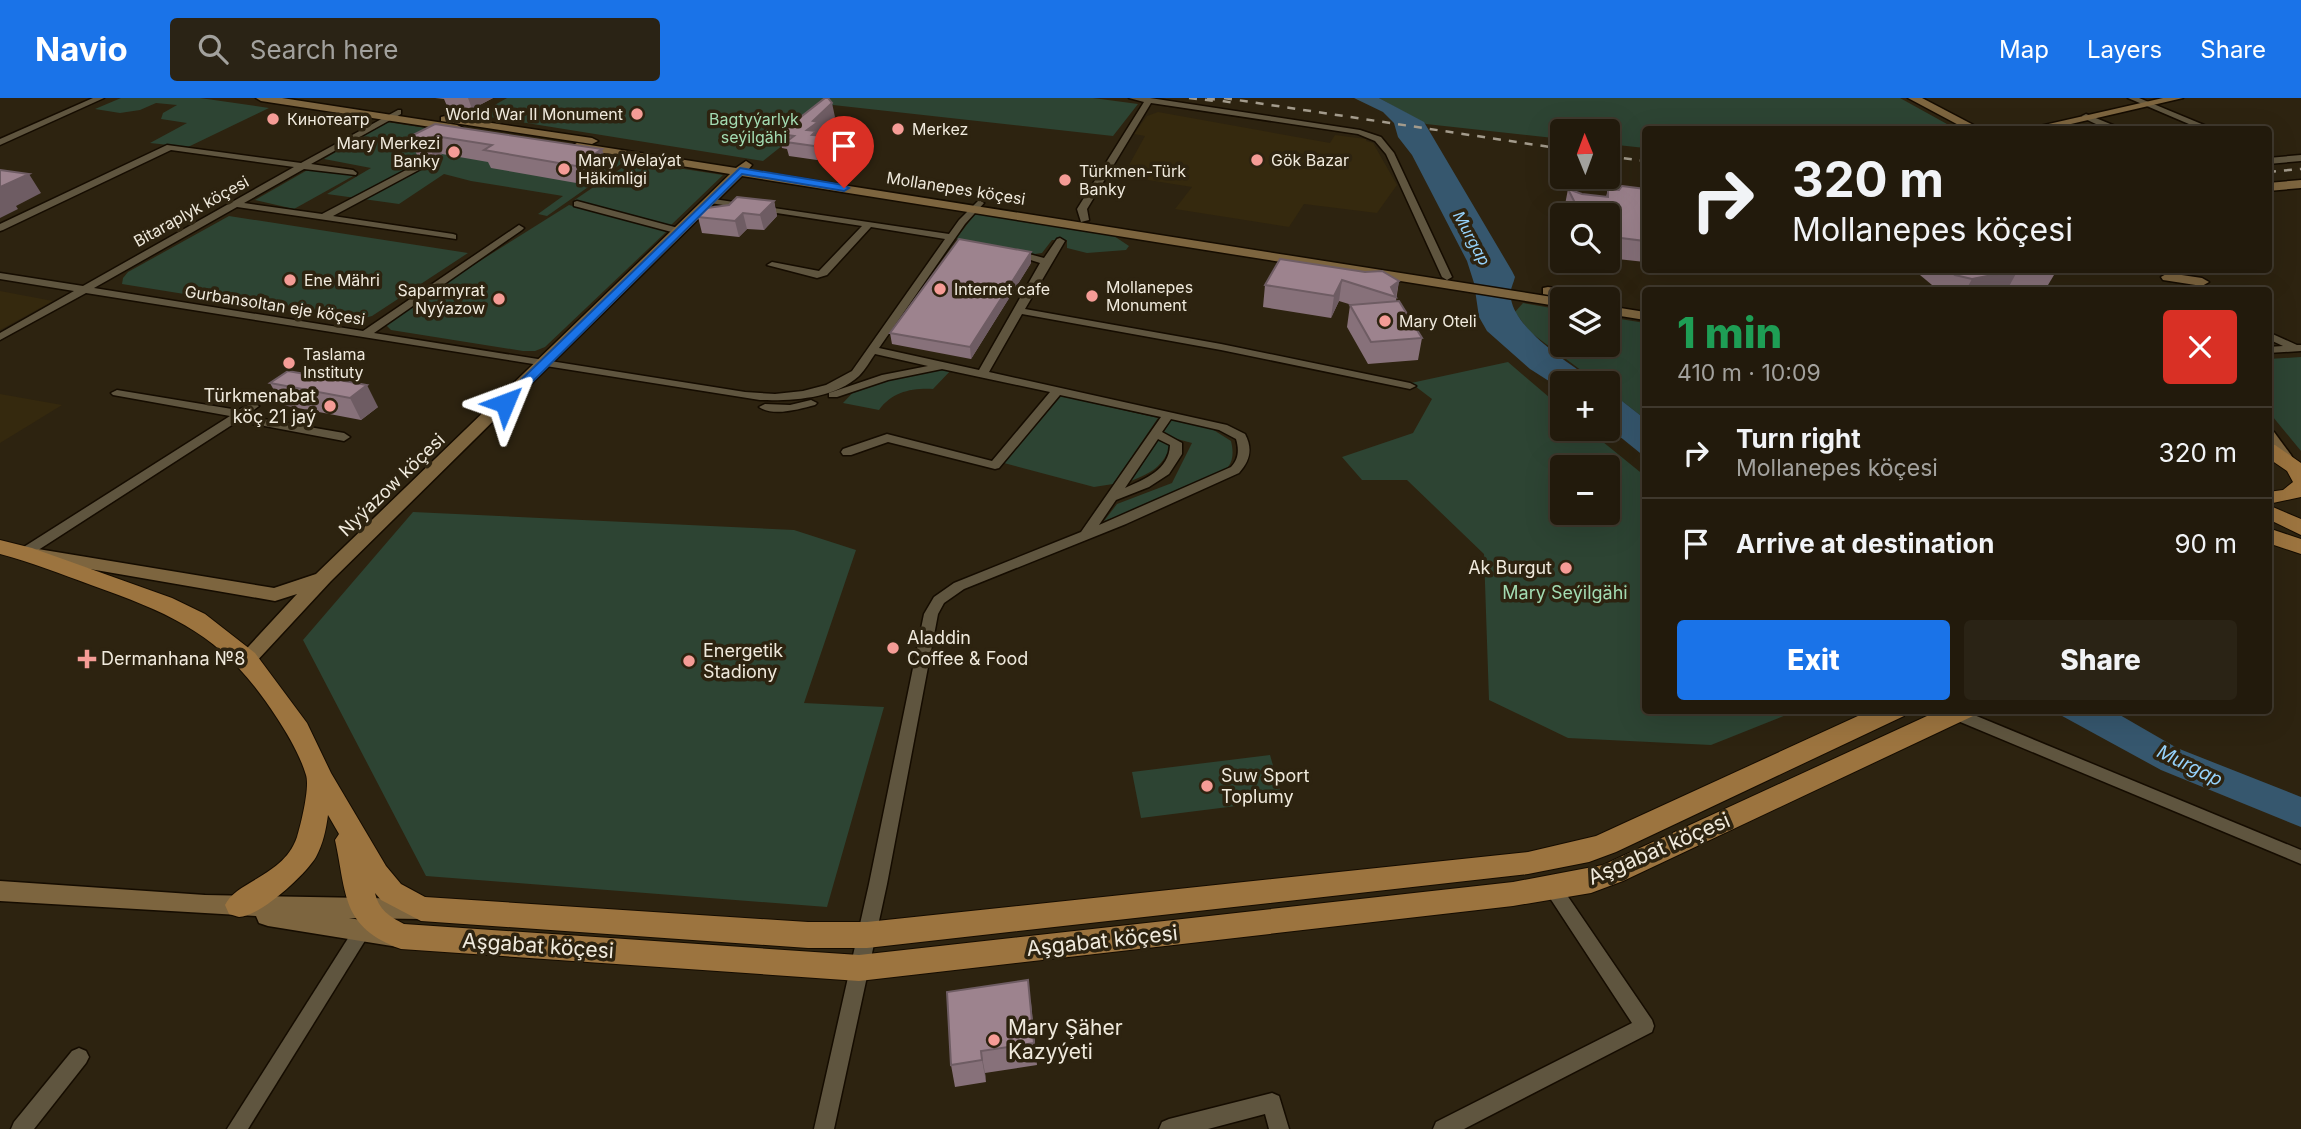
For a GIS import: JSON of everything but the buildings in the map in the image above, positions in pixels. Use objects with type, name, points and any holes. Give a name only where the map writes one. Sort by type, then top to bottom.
[{"type":"main road","points":[[2277,454],[2301,477]]},
{"type":"main road","points":[[2272,498],[2285,497],[2297,492],[2301,486]]},
{"type":"main road","points":[[2272,513],[2301,528]]},
{"type":"main road","points":[[2272,536],[2301,547]]},
{"type":"main road","points":[[0,547],[164,603],[197,620],[247,659],[273,691],[298,730],[320,777],[384,884],[401,900],[421,909]]},
{"type":"main road","name":"Aşgabat köçesi","points":[[421,909],[808,935],[867,935],[1528,863],[1589,851],[1886,714]]},
{"type":"main road","name":"Aşgabat köçesi","points":[[364,919],[401,936],[859,968],[1552,887],[1591,881],[1613,873],[1952,714]]},
{"type":"main road","points":[[239,905],[274,884],[300,856],[310,840],[320,777]]},
{"type":"main road","points":[[345,819],[364,919]]},
{"type":"street","points":[[0,142],[100,98]]},
{"type":"street","name":"Mollanepes köçesi","points":[[261,98],[393,115],[743,168],[1456,281]]},
{"type":"street","name":"Mollanepes köçesi","points":[[306,98],[393,115]]},
{"type":"street","points":[[1133,98],[1360,132],[1378,139],[1390,153],[1456,281]]},
{"type":"street","points":[[1913,98],[1970,126]]},
{"type":"street","points":[[2132,98],[2202,126]]},
{"type":"street","points":[[2045,126],[2178,98]]},
{"type":"street","points":[[1084,220],[1082,209],[1149,100]]},
{"type":"street","name":"Bitaraplyk köçesi","points":[[0,337],[393,115]]},
{"type":"street","points":[[2086,117],[2107,126]]},
{"type":"street","points":[[0,228],[164,149],[174,148],[353,173]]},
{"type":"street","points":[[2272,154],[2288,160]]},
{"type":"street","points":[[2272,161],[2301,159]]},
{"type":"street","points":[[324,217],[427,162]]},
{"type":"street","name":"Nyýazow köçesi","points":[[247,659],[324,577],[743,168]]},
{"type":"street","points":[[2272,187],[2301,184]]},
{"type":"street","points":[[710,200],[868,225],[962,244]]},
{"type":"street","points":[[235,204],[453,237]]},
{"type":"street","points":[[577,204],[679,230]]},
{"type":"street","name":"Mollanepes köçesi","points":[[977,206],[1084,220],[1550,295]]},
{"type":"street","name":"Gurbansoltan eje köçesi","points":[[0,276],[545,364],[773,398],[797,397],[845,381],[856,373],[977,206]]},
{"type":"street","points":[[772,265],[817,275],[823,273],[868,225]]},
{"type":"street","points":[[363,335],[519,228]]},
{"type":"street","points":[[982,375],[1060,241]]},
{"type":"street","points":[[1002,251],[1046,262]]},
{"type":"street","points":[[2168,279],[2201,281]]},
{"type":"street","name":"Mollanepes köçesi","points":[[1537,294],[1550,298]]},
{"type":"street","points":[[1620,302],[1642,306]]},
{"type":"street","points":[[1020,311],[1221,347],[1410,386]]},
{"type":"street","points":[[1620,312],[1642,316]]},
{"type":"street","points":[[2272,337],[2299,348]]},
{"type":"street","points":[[2272,350],[2299,348]]},
{"type":"street","points":[[824,1129],[867,935],[931,614],[939,600],[959,586],[1086,536],[1241,466],[1244,444],[1235,432],[1223,427],[873,350]]},
{"type":"street","name":"Gurbansoltan eje köçesi","points":[[545,364],[568,375],[769,408],[790,408],[886,377],[943,366]]},
{"type":"street","points":[[847,452],[887,438],[995,465],[1057,391]]},
{"type":"street","points":[[117,393],[344,437]]},
{"type":"street","points":[[24,553],[253,406]]},
{"type":"street","points":[[1086,536],[1168,415]]},
{"type":"street","points":[[1111,498],[1164,473],[1171,463],[1177,453],[1176,443],[1155,433]]},
{"type":"street","points":[[24,553],[275,595],[324,577]]},
{"type":"street","points":[[1961,714],[2301,857]]},
{"type":"street","points":[[1443,1129],[1645,1026],[1552,887]]},
{"type":"street","name":"Aşgabat köçesi","points":[[0,891],[364,919],[421,909]]},
{"type":"street","name":"Aşgabat köçesi","points":[[205,905],[239,905],[364,919]]},
{"type":"street","points":[[237,1129],[364,919]]},
{"type":"street","points":[[21,1129],[79,1057]]},
{"type":"street","points":[[1169,1129],[1272,1103],[1279,1129]]},
{"type":"shaded area","name":"Gök Bazar","points":[[1158,112],[1330,143],[1335,135],[1366,139],[1373,143],[1397,185],[1377,213],[1304,204],[1289,227],[1175,209],[1192,187],[1123,176],[1145,136],[1134,134],[1147,116]]},
{"type":"shaded area","points":[[0,291],[53,301],[0,330]]},
{"type":"shaded area","points":[[0,394],[62,405],[0,443]]},
{"type":"green space","points":[[121,98],[200,98],[269,108],[188,147],[150,143],[187,123],[161,119],[163,113],[177,105],[156,103],[140,110],[120,113],[95,109]]},
{"type":"green space","name":"Bagtyýarlyk seýilgähi","points":[[507,98],[1093,98],[1138,104],[1113,136],[833,105],[763,161],[477,115]]},
{"type":"green space","points":[[1379,98],[1900,98],[1951,126],[1642,126],[1642,148],[1620,145],[1620,119],[1550,119],[1550,138],[1426,124]]},
{"type":"green space","points":[[387,122],[628,159],[547,216],[538,214],[563,196],[444,174],[399,204],[327,194],[371,168],[324,159]]},
{"type":"green space","points":[[632,161],[723,175],[670,226],[573,201]]},
{"type":"green space","points":[[311,168],[355,175],[294,209],[255,200]]},
{"type":"green space","points":[[569,205],[667,231],[545,347],[535,351],[523,351],[391,330],[386,325],[386,320]]},
{"type":"green space","points":[[975,214],[1114,236],[1129,246],[1126,250],[1087,253],[1067,248],[1067,240],[1052,240],[1042,253],[1035,254],[956,239]]},
{"type":"green space","points":[[229,216],[468,253],[372,316],[352,321],[122,284],[128,272]]},
{"type":"green space","points":[[1523,303],[1550,308],[1550,347],[1530,332],[1515,312]]},
{"type":"green space","points":[[1620,319],[1642,323],[1642,417],[1620,399],[1620,371],[1582,371],[1563,357],[1620,357]]},
{"type":"green space","points":[[2301,357],[2301,451],[2272,416],[2272,359]]},
{"type":"green space","name":"Mary Seýilgähi","points":[[1508,362],[1550,398],[1550,441],[1602,441],[1619,455],[1550,455],[1550,525],[1620,525],[1620,456],[1642,474],[1642,714],[1788,714],[1711,745],[1568,738],[1489,700],[1484,554],[1407,480],[1362,480],[1342,457],[1413,433],[1432,399],[1411,383]]},
{"type":"green space","points":[[943,366],[953,368],[933,389],[903,392],[890,399],[879,410],[843,403],[859,386]]},
{"type":"green space","points":[[1061,396],[1158,418],[1113,484],[1094,487],[1004,463]]},
{"type":"green space","points":[[1171,420],[1212,429],[1231,441],[1230,464],[1220,474],[1189,490],[1104,521],[1117,504],[1172,483],[1192,443],[1162,435]]},
{"type":"green space","points":[[1158,441],[1169,443],[1171,447],[1163,460],[1150,472],[1131,481]]},
{"type":"green space","points":[[413,512],[794,530],[856,550],[804,703],[884,707],[827,907],[426,876],[303,640]]},
{"type":"green space","name":"Suw Sport Toplumy","points":[[1270,755],[1283,800],[1141,818],[1132,772]]},
{"type":"water","name":"Murgap","points":[[1354,98],[1379,98],[1424,122],[1515,277],[1511,299],[1515,311],[1534,335],[1550,348],[1550,357],[1561,357],[1580,371],[1550,371],[1550,382],[1530,369],[1487,331],[1479,317],[1474,283],[1467,261],[1412,155],[1398,137],[1394,123],[1383,112]]},
{"type":"water","points":[[1620,399],[1642,417],[1642,455],[1620,437]]},
{"type":"water","name":"Murgap","points":[[2058,714],[2118,714],[2177,748],[2301,797],[2301,827],[2161,770]]},
{"type":"railway","points":[[1189,98],[1215,101]]},
{"type":"railway","points":[[1207,98],[1234,103]]},
{"type":"railway","points":[[1224,98],[1550,147]]},
{"type":"railway","points":[[1620,158],[1642,161]]},
{"type":"railway","points":[[2272,172],[2301,169]]},
{"type":"place","name":"World War II Monument","points":[[637,114]]},
{"type":"place","name":"Кинотеатр","points":[[273,119]]},
{"type":"place","name":"Merkez","points":[[898,129]]},
{"type":"place","name":"Mary Merkezi Banky","points":[[454,152]]},
{"type":"place","name":"Gök Bazar","points":[[1257,160]]},
{"type":"place","name":"Mary Welaýat Häkimligi","points":[[564,169]]},
{"type":"place","name":"Türkmen-Türk Banky","points":[[1065,180]]},
{"type":"place","name":"Ene Mähri","points":[[290,280]]},
{"type":"place","name":"Internet cafe","points":[[940,289]]},
{"type":"place","name":"Mollanepes Monument","points":[[1092,296]]},
{"type":"place","name":"Saparmyrat Nyýazow","points":[[499,299]]},
{"type":"place","name":"Mary Oteli","points":[[1385,321]]},
{"type":"place","name":"Taslama Instituty","points":[[289,363]]},
{"type":"place","name":"Türkmenabat köç 21 jaý","points":[[330,406]]},
{"type":"place","name":"Ak Burgut","points":[[1566,568]]},
{"type":"place","name":"Aladdin Coffee & Food","points":[[893,648]]},
{"type":"place","name":"Dermanhana №8","points":[[87,659]]},
{"type":"place","name":"Energetik Stadiony","points":[[689,661]]},
{"type":"place","name":"Suw Sport Toplumy","points":[[1207,786]]},
{"type":"place","name":"Mary Şäher Kazyýeti","points":[[994,1040]]},
{"type":"route","points":[[505,403],[740,171],[844,188]]}]
